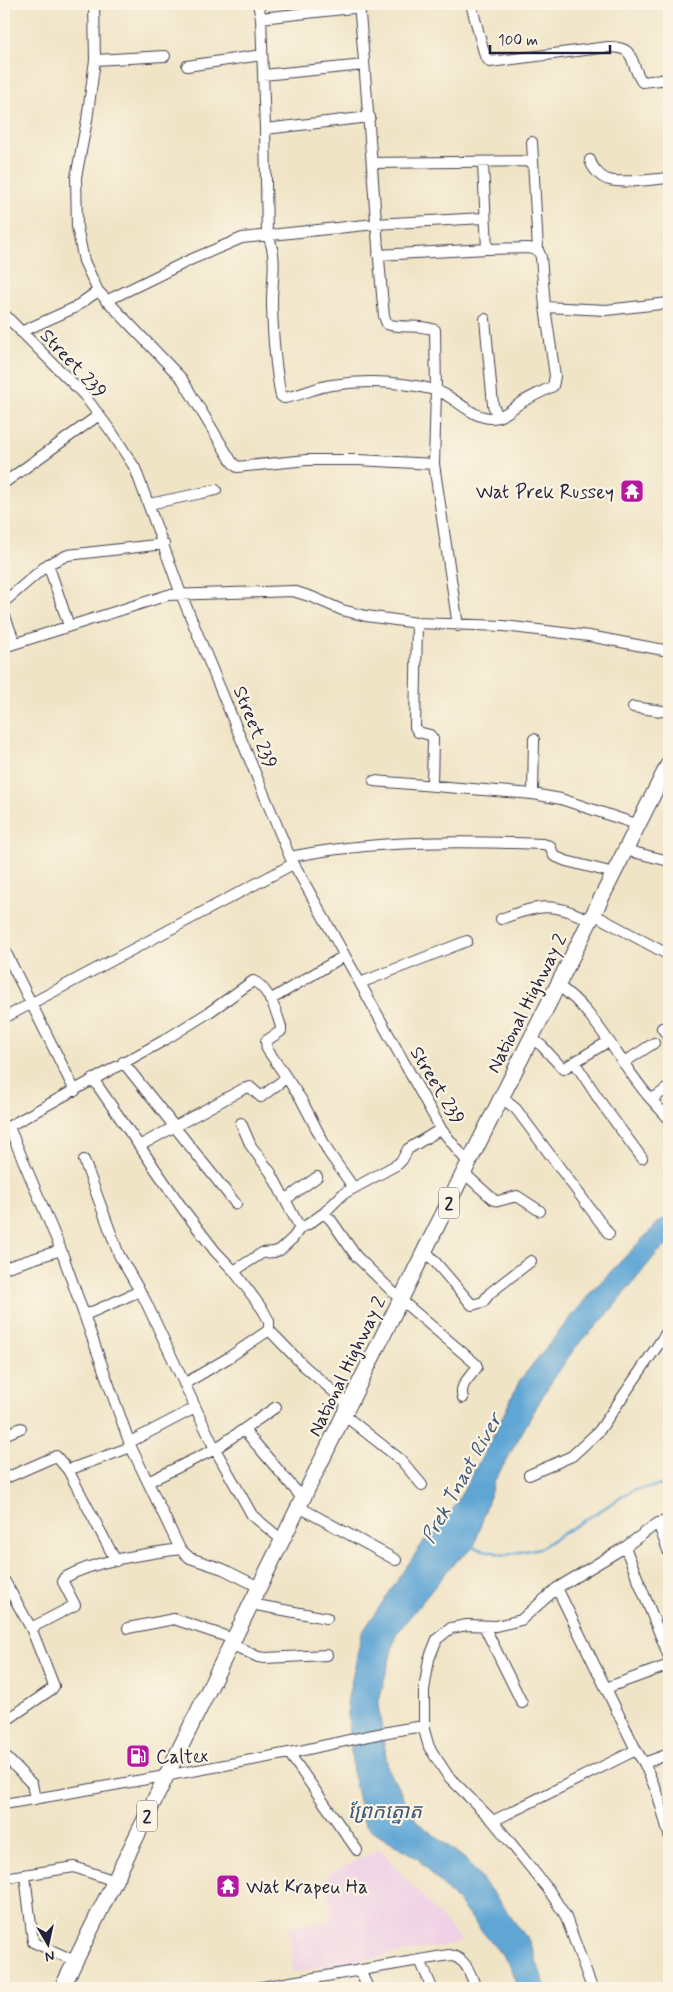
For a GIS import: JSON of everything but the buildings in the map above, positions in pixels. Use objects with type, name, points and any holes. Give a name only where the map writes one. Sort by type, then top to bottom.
[{"type":"highway","name":"National Highway 2","points":[[62,1988],[425,1250],[669,763]]},
{"type":"street","points":[[94,4],[95,60],[88,120],[76,177],[77,227],[84,260],[98,291],[182,379],[232,462],[237,467],[307,460],[358,460],[434,464]]},
{"type":"street","points":[[258,4],[261,18],[267,234],[272,245],[274,263],[272,304],[274,350],[281,396],[284,398],[332,385],[367,382],[415,386],[436,390],[481,416],[490,418],[498,417],[553,386],[555,382],[545,307],[541,257],[538,250],[532,142]]},
{"type":"street","points":[[261,18],[359,5],[389,4]]},
{"type":"street","points":[[472,4],[485,56],[490,62],[608,47],[622,47],[629,51],[642,82],[669,78]]},
{"type":"street","points":[[359,5],[370,117],[375,224],[384,316],[387,324],[394,326],[426,326],[435,330],[434,464],[458,626]]},
{"type":"street","points":[[95,60],[165,56]]},
{"type":"street","points":[[187,66],[262,56]]},
{"type":"street","points":[[263,75],[364,65]]},
{"type":"street","points":[[265,129],[370,117]]},
{"type":"street","points":[[590,160],[592,167],[608,180],[669,178]]},
{"type":"street","points":[[372,163],[533,161]]},
{"type":"street","points":[[482,163],[487,249]]},
{"type":"street","points":[[106,301],[190,260],[242,238],[375,224],[484,218]]},
{"type":"street","points":[[378,255],[487,249],[528,248],[538,250]]},
{"type":"street","points":[[22,332],[74,308],[98,291]]},
{"type":"street","points":[[545,307],[606,310],[669,303]]},
{"type":"street","name":"Street 239","points":[[4,314],[84,395],[135,468],[181,594],[291,860],[442,1129],[466,1168],[494,1200],[498,1201],[517,1196],[540,1211]]},
{"type":"street","points":[[485,319],[493,405],[498,417]]},
{"type":"street","points":[[4,483],[99,415]]},
{"type":"street","points":[[149,504],[216,490]]},
{"type":"street","points":[[4,602],[48,564],[68,555],[164,544]]},
{"type":"street","points":[[48,564],[69,626]]},
{"type":"street","points":[[4,647],[168,595],[292,591],[342,610],[366,616],[417,624],[504,626],[589,636],[669,651]]},
{"type":"street","points":[[4,614],[15,643]]},
{"type":"street","points":[[417,624],[415,727],[418,732],[430,735],[433,739],[432,785]]},
{"type":"street","points":[[633,706],[669,712]]},
{"type":"street","points":[[533,794],[534,739]]},
{"type":"street","points":[[374,781],[533,794],[561,799],[639,825]]},
{"type":"street","points":[[4,1018],[291,860],[358,847],[449,842],[543,844],[550,846],[555,856],[566,861],[614,873]]},
{"type":"street","points":[[625,850],[669,861]]},
{"type":"street","points":[[501,919],[535,907],[552,907],[592,917],[669,955]]},
{"type":"street","points":[[360,983],[467,941]]},
{"type":"street","points":[[4,949],[30,1005],[75,1091]]},
{"type":"street","points":[[270,1000],[344,956]]},
{"type":"street","points":[[259,1587],[223,1569],[190,1558],[180,1549],[131,1444],[61,1250],[6,1128],[75,1091],[191,1024],[253,981],[261,986],[270,1000],[280,1023],[281,1031],[266,1041],[266,1046],[300,1099],[329,1152],[355,1187]]},
{"type":"street","points":[[558,986],[571,994],[609,1041],[649,1097],[669,1119]]},
{"type":"street","points":[[662,1028],[669,1038]]},
{"type":"street","points":[[531,1038],[542,1046],[563,1070],[609,1041]]},
{"type":"street","points":[[623,1063],[654,1043]]},
{"type":"street","points":[[124,1062],[236,1204]]},
{"type":"street","points":[[576,1063],[602,1104],[642,1158]]},
{"type":"street","points":[[141,1146],[247,1087],[262,1098],[286,1078]]},
{"type":"street","points":[[93,1079],[183,1209],[215,1251],[234,1271],[262,1310],[269,1321],[269,1330],[347,1410],[401,1460],[422,1485]]},
{"type":"street","points":[[649,1097],[654,1098],[669,1087]]},
{"type":"street","points":[[501,1097],[516,1110],[609,1234]]},
{"type":"street","points":[[241,1123],[252,1146],[271,1173],[300,1228]]},
{"type":"street","points":[[234,1271],[262,1254],[280,1250],[293,1238],[300,1228],[324,1213],[343,1194],[398,1164],[408,1149],[442,1129]]},
{"type":"street","points":[[84,1160],[119,1256],[140,1291],[215,1449],[252,1515],[282,1540]]},
{"type":"street","points":[[285,1200],[317,1177]]},
{"type":"street","points":[[324,1213],[356,1256],[401,1300],[476,1364],[474,1371],[463,1385],[461,1393],[463,1398]]},
{"type":"street","points":[[4,1268],[61,1250]]},
{"type":"street","points":[[425,1250],[472,1305],[483,1302],[490,1293],[531,1261]]},
{"type":"street","points":[[85,1315],[140,1291]]},
{"type":"street","points":[[529,1475],[572,1456],[599,1431],[669,1329]]},
{"type":"street","points":[[184,1384],[228,1358],[269,1330]]},
{"type":"street","points":[[148,1482],[215,1449],[276,1407]]},
{"type":"street","points":[[68,1470],[131,1444],[195,1408]]},
{"type":"street","points":[[4,1435],[21,1428]]},
{"type":"street","points":[[244,1430],[301,1503],[396,1560]]},
{"type":"street","points":[[4,1479],[56,1456],[68,1470],[116,1561]]},
{"type":"street","points":[[592,1988],[565,1915],[548,1889],[493,1821],[448,1776],[429,1747],[424,1726],[424,1690],[429,1659],[437,1639],[451,1628],[467,1625],[496,1626],[520,1620],[557,1588],[624,1547],[658,1523],[669,1520]]},
{"type":"street","points":[[658,1523],[669,1554]]},
{"type":"street","points":[[624,1547],[669,1657]]},
{"type":"street","points":[[31,1628],[75,1605],[63,1582],[64,1578],[71,1574],[116,1561],[180,1549]]},
{"type":"street","points":[[4,1580],[31,1628],[54,1686],[4,1722]]},
{"type":"street","points":[[557,1588],[644,1763],[657,1792],[669,1834]]},
{"type":"street","points":[[251,1604],[327,1618]]},
{"type":"street","points":[[128,1628],[174,1619],[232,1642],[258,1657],[327,1655]]},
{"type":"street","points":[[484,1626],[522,1703]]},
{"type":"street","points":[[606,1688],[669,1665]]},
{"type":"street","points":[[4,1804],[167,1776],[340,1743],[398,1729],[424,1726]]},
{"type":"street","points":[[493,1821],[636,1750]]},
{"type":"street","points":[[289,1753],[356,1850]]},
{"type":"street","points":[[644,1763],[669,1754]]},
{"type":"street","points":[[4,1755],[32,1784],[36,1799]]},
{"type":"street","points":[[4,1878],[74,1866],[115,1881]]},
{"type":"street","points":[[25,1875],[33,1942],[75,1961]]},
{"type":"street","points":[[256,1988],[311,1984],[360,1970],[449,1955],[458,1956],[465,1964],[476,1988]]},
{"type":"street","points":[[420,1960],[432,1988]]},
{"type":"street","points":[[360,1970],[368,1988]]},
{"type":"shaded area","points":[[380,1849],[463,1942],[293,1972],[289,1927],[331,1920],[328,1874]]},
{"type":"water","name":"ព្រែកត្នោត","points":[[669,1217],[669,1244],[657,1253],[606,1316],[574,1349],[546,1390],[494,1482],[474,1547],[452,1565],[396,1634],[378,1705],[388,1769],[417,1822],[465,1859],[529,1941],[546,1988],[518,1988],[509,1964],[458,1902],[417,1858],[365,1826],[353,1775],[347,1702],[362,1633],[432,1529],[452,1511],[492,1439],[520,1380],[593,1290],[660,1221]]},
{"type":"waterway","points":[[472,1547],[505,1555],[540,1548],[633,1490],[669,1484]]},
{"type":"place","name":"Wat Prek Russey","points":[[632,491]]},
{"type":"place","name":"Caltex","points":[[138,1756]]},
{"type":"place","name":"Wat Krapeu Ha","points":[[228,1886]]},
{"type":"water label","name":"Prek Tnaot River","points":[[461,1478]]}]
